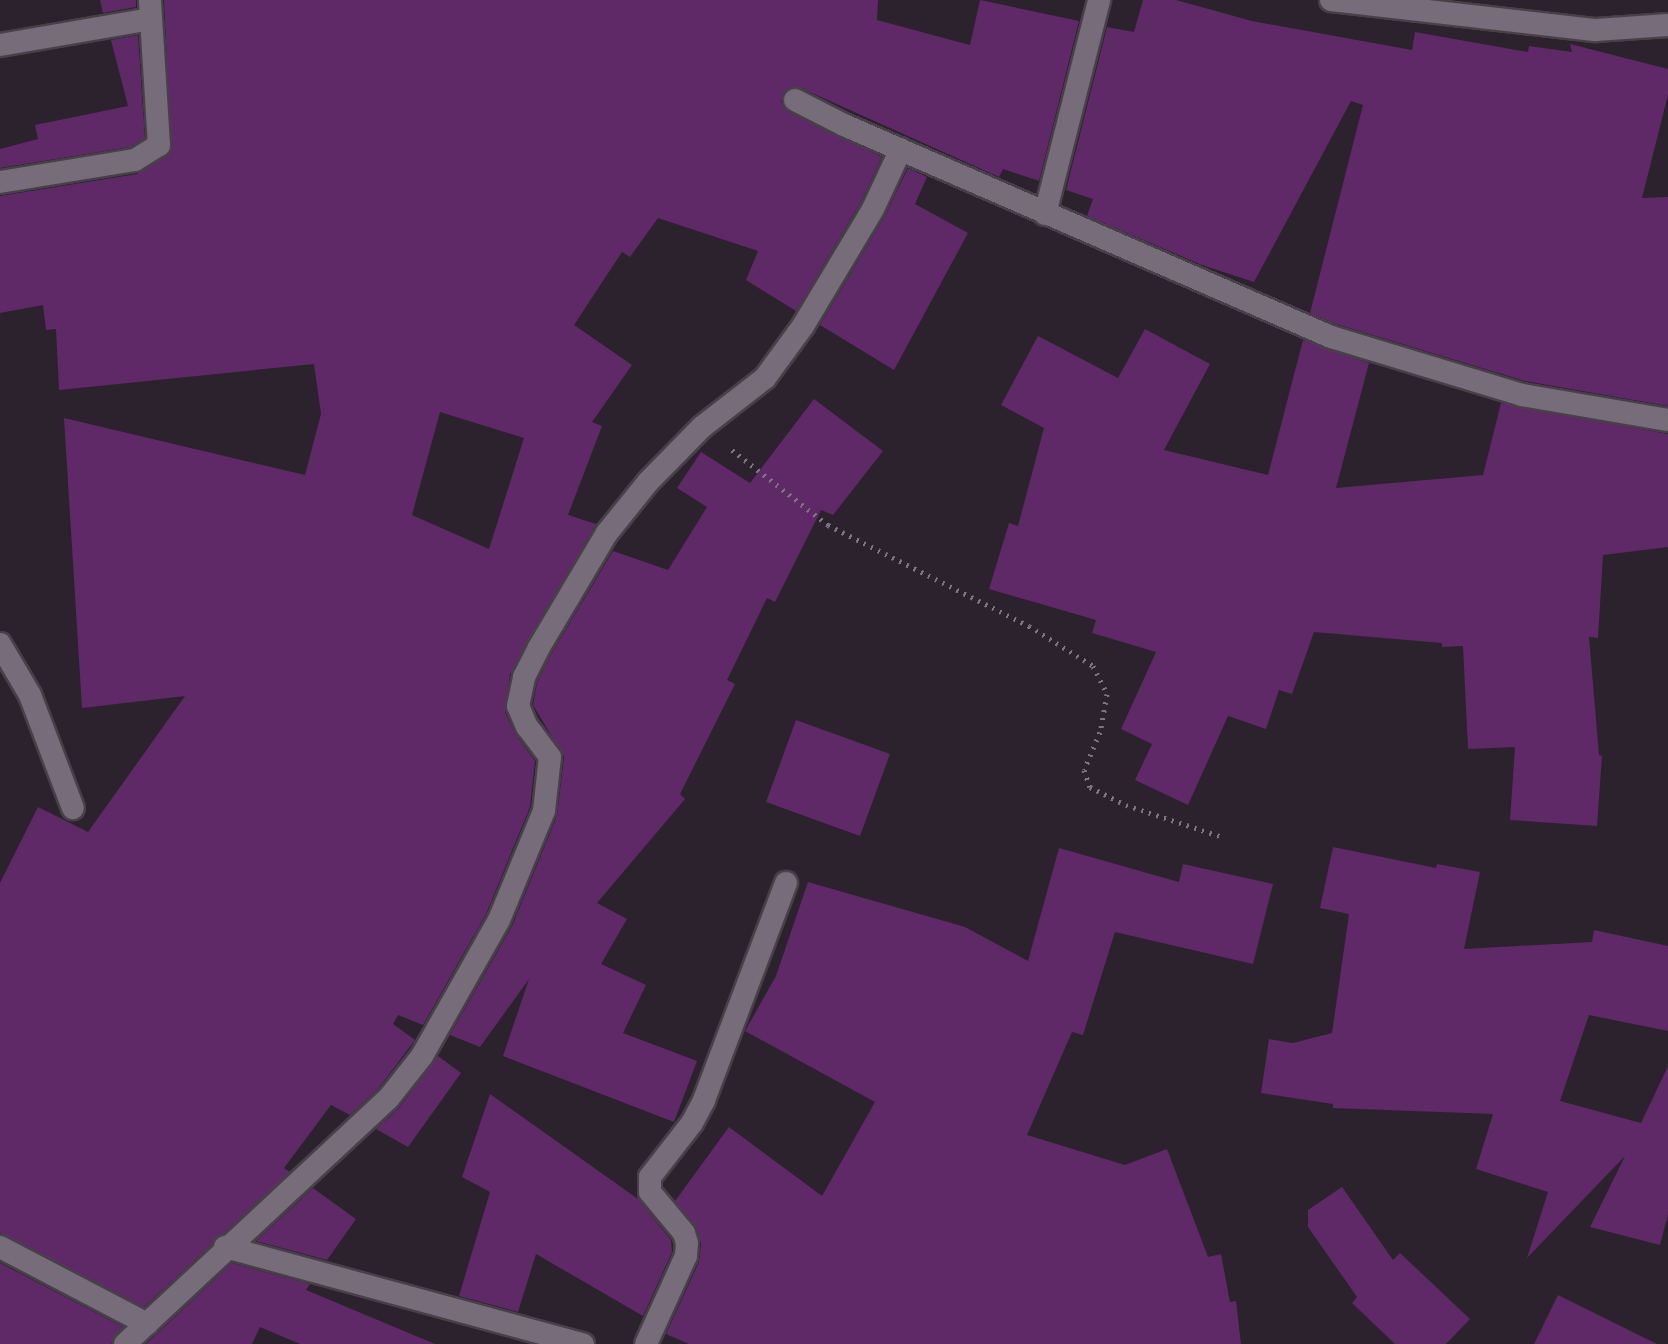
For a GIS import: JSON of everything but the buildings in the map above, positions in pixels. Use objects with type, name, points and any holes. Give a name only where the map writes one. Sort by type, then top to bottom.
[{"type":"street","points":[[1045,214],[1099,0]]},
{"type":"street","points":[[1331,0],[1596,30],[1668,25]]},
{"type":"street","points":[[0,45],[151,10],[159,145],[135,160],[0,182]]},
{"type":"street","points":[[795,100],[1045,214],[1331,337],[1522,395],[1668,420]]},
{"type":"street","points":[[125,1344],[225,1247],[388,1099],[422,1056],[499,920],[544,811],[550,779],[550,757],[527,727],[518,706],[524,677],[607,533],[648,482],[702,427],[765,378],[803,326],[865,223],[901,149]]},
{"type":"street","points":[[0,644],[30,695],[73,808]]},
{"type":"street","points":[[646,1344],[686,1256],[687,1243],[684,1233],[650,1192],[650,1177],[692,1123],[704,1100],[786,883]]},
{"type":"street","points":[[0,1247],[147,1324]]},
{"type":"street","points":[[225,1247],[583,1344]]},
{"type":"path","points":[[702,427],[828,525],[1029,626],[1093,666],[1107,694],[1100,732],[1084,770],[1090,787],[1126,805],[1220,836]]}]
